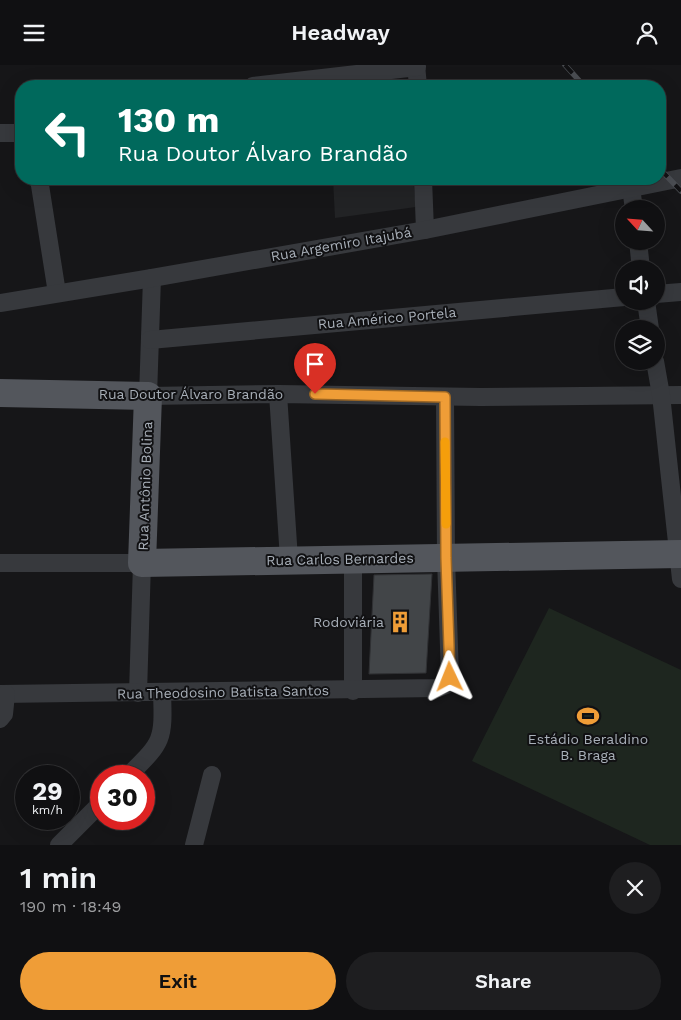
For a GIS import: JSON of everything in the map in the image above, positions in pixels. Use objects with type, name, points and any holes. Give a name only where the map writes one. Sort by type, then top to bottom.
[{"type":"main road","name":"Rua Doutor Álvaro Brandão","points":[[0,393],[148,396]]},
{"type":"main road","name":"Rua Antônio Bolina","points":[[142,563],[148,396]]},
{"type":"main road","name":"Rua Carlos Bernardes","points":[[142,563],[289,559],[446,558],[680,563]]},
{"type":"street","points":[[302,80],[416,66],[417,80]]},
{"type":"street","points":[[0,133],[15,133]]},
{"type":"street","name":"Rua Argemiro Itajubá","points":[[666,181],[681,178]]},
{"type":"street","points":[[40,185],[57,293]]},
{"type":"street","points":[[423,185],[425,230]]},
{"type":"street","name":"Rua Argemiro Itajubá","points":[[0,303],[425,230],[644,185]]},
{"type":"street","points":[[631,188],[633,200]]},
{"type":"street","name":"Rua Antônio Bolina","points":[[148,396],[152,278]]},
{"type":"street","points":[[665,294],[681,292]]},
{"type":"street","name":"Rua Américo Portela","points":[[150,340],[615,298]]},
{"type":"street","points":[[657,370],[680,563]]},
{"type":"street","points":[[278,394],[289,559]]},
{"type":"street","name":"Rua Doutor Álvaro Brandão","points":[[148,396],[278,394],[445,397],[681,395]]},
{"type":"street","points":[[445,397],[446,558]]},
{"type":"street","name":"Rua Theodosino Batista Santos","points":[[3,694],[353,691],[438,688],[446,685],[450,677],[446,558]]},
{"type":"street","points":[[353,559],[353,691]]},
{"type":"street","name":"Rua Carlos Bernardes","points":[[0,563],[142,563]]},
{"type":"street","name":"Rua Antônio Bolina","points":[[138,693],[142,563]]},
{"type":"street","points":[[139,765],[154,750],[162,735],[162,693]]},
{"type":"street","points":[[0,719],[4,714],[3,694]]},
{"type":"street","points":[[194,845],[212,775]]},
{"type":"street","points":[[58,845],[90,814]]},
{"type":"shaded area","points":[[333,185],[414,185],[416,207],[335,218]]},
{"type":"shaded area","name":"Estádio Beraldino B. Braga","points":[[549,608],[681,670],[681,845],[650,845],[472,761]]},
{"type":"building","name":"Rodoviária","points":[[432,574],[426,673],[369,674],[374,575]]},
{"type":"railway","points":[[565,65],[579,80]]},
{"type":"railway","points":[[666,175],[681,191]]},
{"type":"slow traffic","points":[[445,442],[446,524]]},
{"type":"place","name":"Rodoviária","points":[[400,622]]},
{"type":"place","name":"Estádio Beraldino B. Braga","points":[[588,716]]},
{"type":"route","points":[[315,394],[445,397],[446,558],[450,677]]}]
